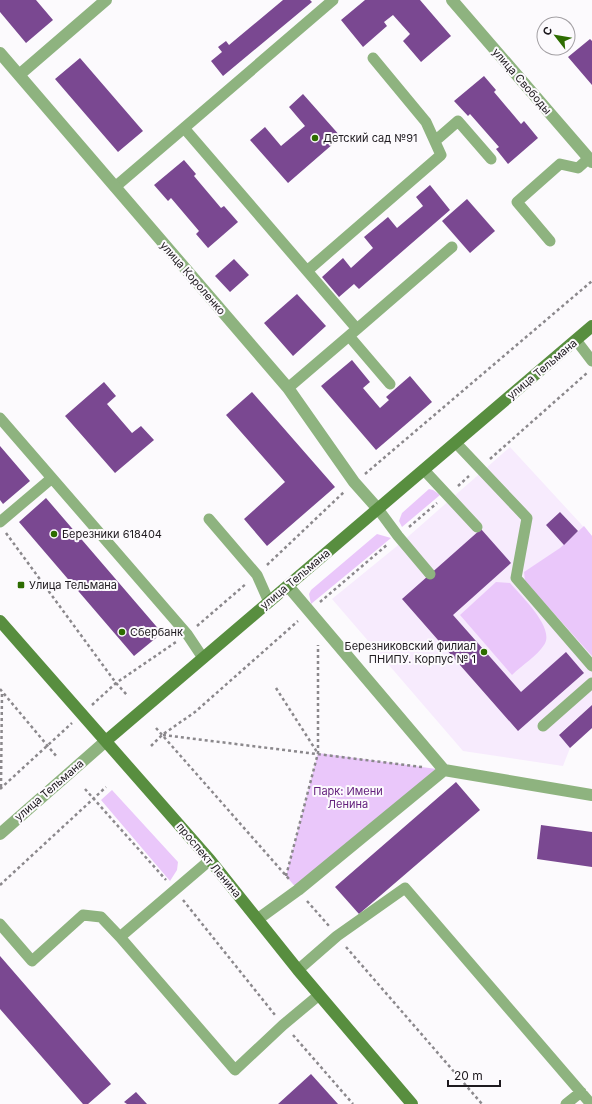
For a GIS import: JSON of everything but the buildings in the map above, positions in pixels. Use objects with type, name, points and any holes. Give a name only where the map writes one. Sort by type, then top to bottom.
[{"type":"main road","name":"улица Тельмана","points":[[107,740],[592,326]]},
{"type":"main road","name":"проспект Ленина","points":[[0,621],[82,714],[107,740],[210,860],[298,970],[412,1104]]},
{"type":"street","points":[[19,75],[106,0]]},
{"type":"street","name":"улица Свободы","points":[[452,0],[590,160]]},
{"type":"street","name":"улица Короленко","points":[[0,53],[288,388],[354,482],[378,509]]},
{"type":"street","points":[[288,586],[318,624],[444,770],[592,795]]},
{"type":"street","name":"улица Тельмана","points":[[0,834],[107,740]]},
{"type":"street","points":[[258,919],[298,890],[444,770]]},
{"type":"lane","points":[[115,187],[334,0]]},
{"type":"lane","points":[[307,271],[441,155],[426,122],[373,58]]},
{"type":"lane","points":[[435,141],[458,121],[491,159]]},
{"type":"lane","points":[[184,128],[307,271],[390,384]]},
{"type":"lane","points":[[550,241],[516,202],[560,164],[578,168],[590,160]]},
{"type":"lane","points":[[288,388],[452,247]]},
{"type":"lane","points":[[576,340],[591,365]]},
{"type":"lane","points":[[0,418],[187,634],[203,658]]},
{"type":"lane","points":[[456,443],[527,518],[516,578],[592,666]]},
{"type":"lane","points":[[424,470],[476,527]]},
{"type":"lane","points":[[2,527],[52,478]]},
{"type":"lane","points":[[378,509],[398,536],[430,574]]},
{"type":"lane","points":[[209,519],[257,575],[269,602]]},
{"type":"lane","points":[[543,726],[592,683]]},
{"type":"lane","points":[[120,937],[176,891],[210,860]]},
{"type":"lane","points":[[298,970],[337,936],[405,888],[592,1104]]},
{"type":"lane","points":[[0,924],[32,961],[83,915],[101,917],[235,1070],[283,1025],[319,995]]},
{"type":"lane","points":[[566,1104],[581,1092]]},
{"type":"path","points":[[1,788],[116,683],[187,634],[257,575],[354,482],[592,281]]},
{"type":"path","points":[[151,746],[162,735],[195,712],[309,611],[479,468],[591,365]]},
{"type":"path","points":[[2,527],[126,695]]},
{"type":"path","points":[[286,876],[318,753],[318,624]]},
{"type":"path","points":[[276,688],[318,753]]},
{"type":"path","points":[[1,690],[57,757]]},
{"type":"path","points":[[1,690],[1,788]]},
{"type":"path","points":[[156,728],[286,876],[482,1104]]},
{"type":"path","points":[[162,735],[318,753],[444,770]]},
{"type":"path","points":[[0,885],[106,787]]},
{"type":"path","points":[[85,789],[176,891],[283,1025],[353,1104]]},
{"type":"shaded area","name":"Березниковский филиал ПНИПУ. Корпус № 1","points":[[510,447],[592,536],[592,705],[559,734],[570,748],[563,766],[463,751],[332,599],[402,542]]},
{"type":"green space","points":[[429,489],[440,495],[402,527],[399,521],[402,513]]},
{"type":"green space","points":[[584,526],[592,536],[592,656],[525,581],[524,572],[560,548]]},
{"type":"green space","points":[[377,534],[391,538],[311,604],[309,594],[311,590]]},
{"type":"green space","points":[[496,582],[510,583],[535,612],[545,630],[546,638],[544,645],[533,657],[512,675],[460,615]]},
{"type":"green space","name":"Парк: Имени Ленина","points":[[318,753],[444,770],[298,890],[286,876]]},
{"type":"green space","points":[[112,790],[178,862],[177,870],[170,881],[101,800]]},
{"type":"place","name":"Детский сад №91","points":[[315,138]]},
{"type":"place","name":"Березники 618404","points":[[54,534]]},
{"type":"place","name":"Улица Тельмана","points":[[21,585]]},
{"type":"place","name":"Сбербанк","points":[[122,632]]},
{"type":"place","name":"Березниковский филиал ПНИПУ. Корпус № 1","points":[[484,652]]}]
